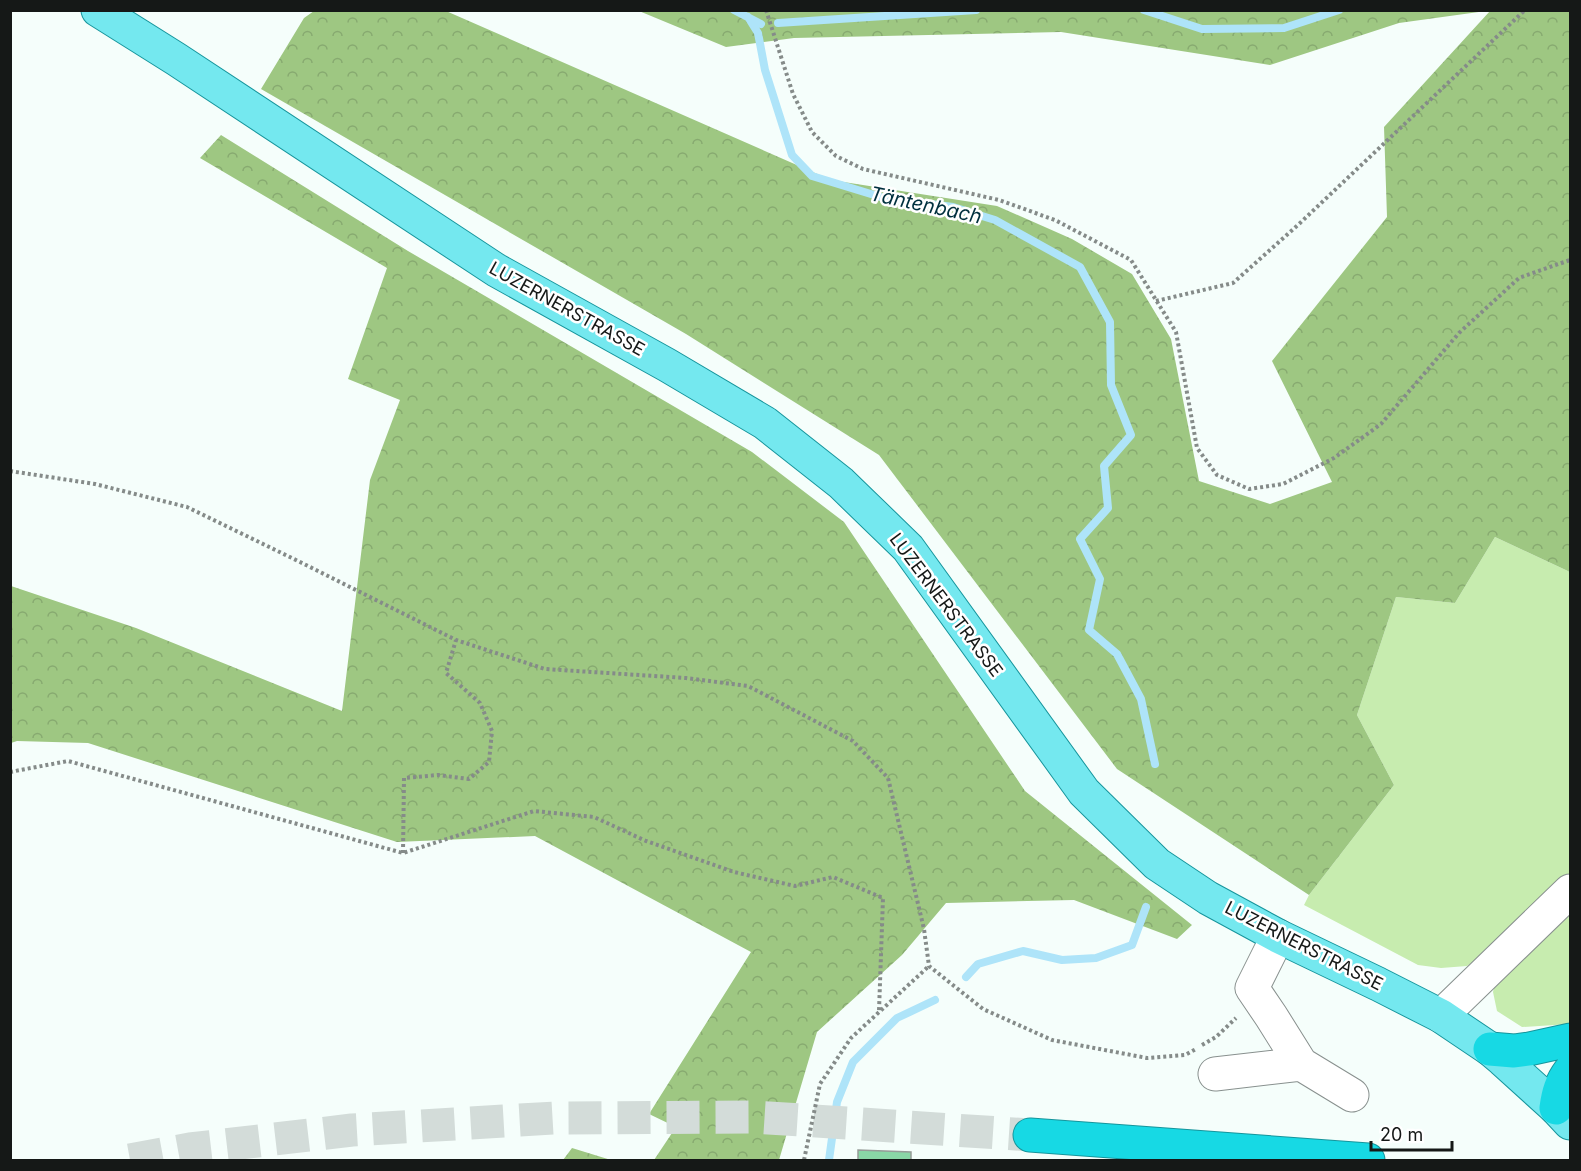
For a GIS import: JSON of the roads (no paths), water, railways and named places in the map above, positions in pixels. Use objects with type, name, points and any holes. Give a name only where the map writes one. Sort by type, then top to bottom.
[{"type":"highway","points":[[1490,1049],[1529,1050],[1570,1040]]},
{"type":"highway","points":[[1563,1116],[1558,1093],[1570,1071]]},
{"type":"highway","points":[[1030,1135],[1359,1160]]},
{"type":"main road","name":"LUZERNERSTRASSE","points":[[98,10],[496,270],[668,365],[765,423],[842,483],[908,548],[1084,792],[1157,864],[1208,898],[1278,936],[1441,1016],[1490,1049],[1563,1116]]},
{"type":"lane","points":[[1441,1016],[1570,891]]},
{"type":"lane","points":[[1278,936],[1252,988],[1301,1064],[1352,1095]]},
{"type":"lane","points":[[1215,1074],[1301,1064]]},
{"type":"lane","points":[[1119,1142],[1153,1161]]},
{"type":"waterway","name":"Täntenbach","points":[[734,10],[761,24]]},
{"type":"waterway","points":[[778,23],[976,10]]},
{"type":"waterway","points":[[1144,10],[1202,29],[1284,28],[1339,10]]},
{"type":"waterway","name":"Täntenbach","points":[[748,17],[758,33],[765,70],[792,155],[812,176],[884,198],[953,207],[995,220],[1080,267],[1110,322],[1111,385],[1131,435],[1104,466],[1108,508],[1080,539],[1100,579],[1089,630],[1117,654],[1141,699],[1155,764]]},
{"type":"waterway","name":"Täntenbach","points":[[966,977],[978,964],[1023,951],[1062,960],[1096,958],[1132,945],[1146,907]]},
{"type":"waterway","name":"Täntenbach","points":[[829,1160],[837,1102],[853,1062],[897,1018],[935,1000]]},
{"type":"tunnel","points":[[130,1160],[190,1149],[352,1130],[555,1118],[754,1117],[1030,1135]]}]
